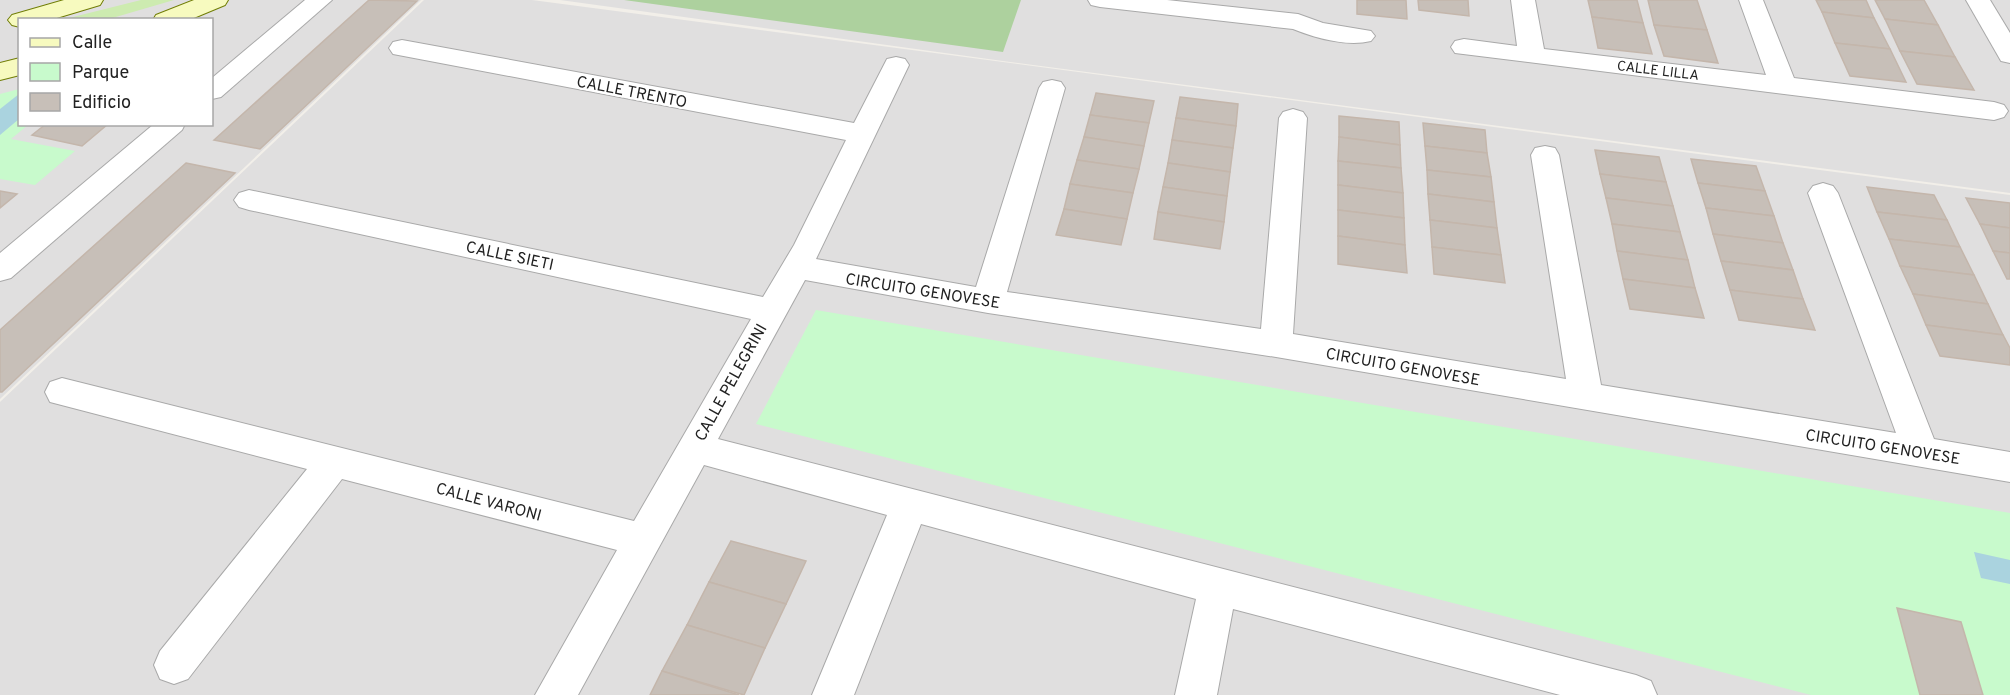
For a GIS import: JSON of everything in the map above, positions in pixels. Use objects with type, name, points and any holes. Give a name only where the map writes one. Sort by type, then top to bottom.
[{"type":"main road","points":[[27,18],[91,0]]},
{"type":"main road","points":[[170,18],[216,0]]},
{"type":"main road","points":[[0,25],[18,20]]},
{"type":"main road","points":[[0,72],[18,67]]},
{"type":"street","points":[[213,91],[320,0]]},
{"type":"street","points":[[1100,0],[1298,11],[1318,30],[1362,36]]},
{"type":"street","points":[[1523,0],[1532,56]]},
{"type":"street","points":[[1751,0],[1783,84]]},
{"type":"street","points":[[1978,0],[2010,55]]},
{"type":"street","name":"CALLE LILLA","points":[[1464,47],[1994,111]]},
{"type":"street","name":"CALLE TRENTO","points":[[402,48],[862,134]]},
{"type":"street","name":"CALLE PELEGRINI","points":[[556,695],[809,245],[896,65]]},
{"type":"street","points":[[988,301],[1052,88]]},
{"type":"street","points":[[1275,344],[1293,118]]},
{"type":"street","points":[[0,270],[170,126]]},
{"type":"street","points":[[1545,155],[1586,398]]},
{"type":"street","points":[[1823,193],[1921,452]]},
{"type":"street","name":"CALLE SIETI","points":[[249,200],[771,311]]},
{"type":"street","name":"CIRCUITO GENOVESE","points":[[796,267],[988,301],[1275,344],[1586,398],[2010,467]]},
{"type":"street","name":"CALLE VARONI","points":[[62,392],[336,460],[642,540]]},
{"type":"street","points":[[693,448],[1218,587],[1556,684],[1636,695]]},
{"type":"street","points":[[174,665],[336,460]]},
{"type":"street","points":[[833,695],[910,504]]},
{"type":"street","points":[[1196,695],[1218,587]]},
{"type":"shaded area","points":[[0,0],[421,0],[0,399]]},
{"type":"shaded area","points":[[424,0],[532,0],[2010,195],[2010,695],[0,695],[0,402]]},
{"type":"shaded area","points":[[560,0],[2010,0],[2010,193],[1010,62]]},
{"type":"green space","points":[[141,0],[174,0],[112,18],[69,18]]},
{"type":"green space","points":[[624,0],[1021,0],[1003,52]]},
{"type":"green space","points":[[18,89],[18,126],[27,126],[11,139],[75,151],[35,185],[0,179],[0,94]]},
{"type":"green space","points":[[816,310],[2010,513],[2010,695],[1811,695],[756,424]]},
{"type":"water","points":[[18,95],[18,120],[0,135],[0,109]]},
{"type":"water","points":[[1974,552],[2010,560],[2010,584],[1981,578]]},
{"type":"building","points":[[369,0],[417,1],[260,149],[214,140]]},
{"type":"building","points":[[1357,0],[1406,0],[1407,19],[1357,14]]},
{"type":"building","points":[[1418,0],[1468,0],[1469,16],[1419,10]]},
{"type":"building","points":[[1588,0],[1637,0],[1643,23],[1592,17]]},
{"type":"building","points":[[1648,0],[1697,0],[1707,30],[1654,25]]},
{"type":"building","points":[[1816,0],[1866,0],[1874,18],[1822,12]]},
{"type":"building","points":[[1875,0],[1924,0],[1938,25],[1885,19]]},
{"type":"building","points":[[1822,12],[1874,18],[1890,49],[1835,43]]},
{"type":"building","points":[[1592,17],[1643,23],[1652,54],[1598,48]]},
{"type":"building","points":[[1885,19],[1938,25],[1955,57],[1900,51]]},
{"type":"building","points":[[1654,25],[1707,30],[1718,63],[1664,56]]},
{"type":"building","points":[[1835,43],[1890,49],[1906,82],[1850,76]]},
{"type":"building","points":[[1900,51],[1955,57],[1974,90],[1917,84]]},
{"type":"building","points":[[1096,93],[1154,101],[1149,123],[1090,115]]},
{"type":"building","points":[[1180,97],[1238,104],[1236,126],[1176,118]]},
{"type":"building","points":[[1090,115],[1149,123],[1144,146],[1084,137]]},
{"type":"building","points":[[1339,116],[1399,122],[1400,145],[1339,137]]},
{"type":"building","points":[[1176,118],[1236,126],[1233,148],[1172,140]]},
{"type":"building","points":[[1423,123],[1485,130],[1487,153],[1425,146]]},
{"type":"building","points":[[43,126],[106,126],[82,146],[32,135]]},
{"type":"building","points":[[1084,137],[1144,146],[1139,169],[1077,160]]},
{"type":"building","points":[[1339,137],[1400,145],[1401,168],[1338,161]]},
{"type":"building","points":[[1172,140],[1233,148],[1230,172],[1168,163]]},
{"type":"building","points":[[1425,146],[1487,153],[1491,177],[1427,170]]},
{"type":"building","points":[[1595,150],[1659,157],[1666,182],[1600,174]]},
{"type":"building","points":[[1691,159],[1756,166],[1765,191],[1698,183]]},
{"type":"building","points":[[1077,160],[1139,169],[1133,193],[1070,184]]},
{"type":"building","points":[[1338,161],[1401,168],[1403,193],[1338,185]]},
{"type":"building","points":[[186,163],[235,173],[0,392],[0,330]]},
{"type":"building","points":[[1168,163],[1230,172],[1227,196],[1163,187]]},
{"type":"building","points":[[1427,170],[1491,177],[1494,202],[1428,194]]},
{"type":"building","points":[[1600,174],[1666,182],[1673,206],[1606,198]]},
{"type":"building","points":[[1698,183],[1765,191],[1774,216],[1706,208]]},
{"type":"building","points":[[1070,184],[1133,193],[1127,219],[1064,209]]},
{"type":"building","points":[[1338,185],[1403,193],[1404,218],[1338,210]]},
{"type":"building","points":[[1163,187],[1227,196],[1224,222],[1158,212]]},
{"type":"building","points":[[1867,187],[1934,195],[1947,220],[1877,212]]},
{"type":"building","points":[[0,191],[17,194],[0,208]]},
{"type":"building","points":[[1428,194],[1494,202],[1497,228],[1430,220]]},
{"type":"building","points":[[1606,198],[1673,206],[1680,232],[1612,224]]},
{"type":"building","points":[[1966,198],[2010,203],[2010,228],[1980,224]]},
{"type":"building","points":[[1706,208],[1774,216],[1783,243],[1713,234]]},
{"type":"building","points":[[1064,209],[1127,219],[1121,245],[1056,235]]},
{"type":"building","points":[[1338,210],[1404,218],[1405,245],[1338,236]]},
{"type":"building","points":[[1158,212],[1224,222],[1220,249],[1154,239]]},
{"type":"building","points":[[1877,212],[1947,220],[1960,247],[1889,239]]},
{"type":"building","points":[[1430,220],[1497,228],[1501,255],[1432,247]]},
{"type":"building","points":[[1612,224],[1680,232],[1688,260],[1617,251]]},
{"type":"building","points":[[1980,224],[2010,228],[2010,253],[1993,251]]},
{"type":"building","points":[[1713,234],[1783,243],[1793,270],[1721,261]]},
{"type":"building","points":[[1338,236],[1405,245],[1407,273],[1338,264]]},
{"type":"building","points":[[1889,239],[1960,247],[1974,275],[1900,266]]},
{"type":"building","points":[[1432,247],[1501,255],[1505,283],[1434,274]]},
{"type":"building","points":[[1617,251],[1688,260],[1695,288],[1623,279]]},
{"type":"building","points":[[1993,251],[2010,253],[2010,279],[2007,279]]},
{"type":"building","points":[[1721,261],[1793,270],[1803,299],[1730,290]]},
{"type":"building","points":[[1900,266],[1974,275],[1988,304],[1913,294]]},
{"type":"building","points":[[1623,279],[1695,288],[1704,318],[1630,309]]},
{"type":"building","points":[[1730,290],[1803,299],[1815,330],[1739,320]]},
{"type":"building","points":[[1913,294],[1988,304],[2003,335],[1926,325]]},
{"type":"building","points":[[1926,325],[2003,335],[2010,348],[2010,365],[1940,356]]},
{"type":"building","points":[[731,541],[806,561],[786,604],[709,582]]},
{"type":"building","points":[[709,582],[786,604],[765,648],[687,625]]},
{"type":"building","points":[[1897,608],[1961,622],[1983,695],[1920,695]]},
{"type":"building","points":[[687,625],[765,648],[744,695],[662,671]]},
{"type":"building","points":[[662,671],[739,695],[650,695]]}]
